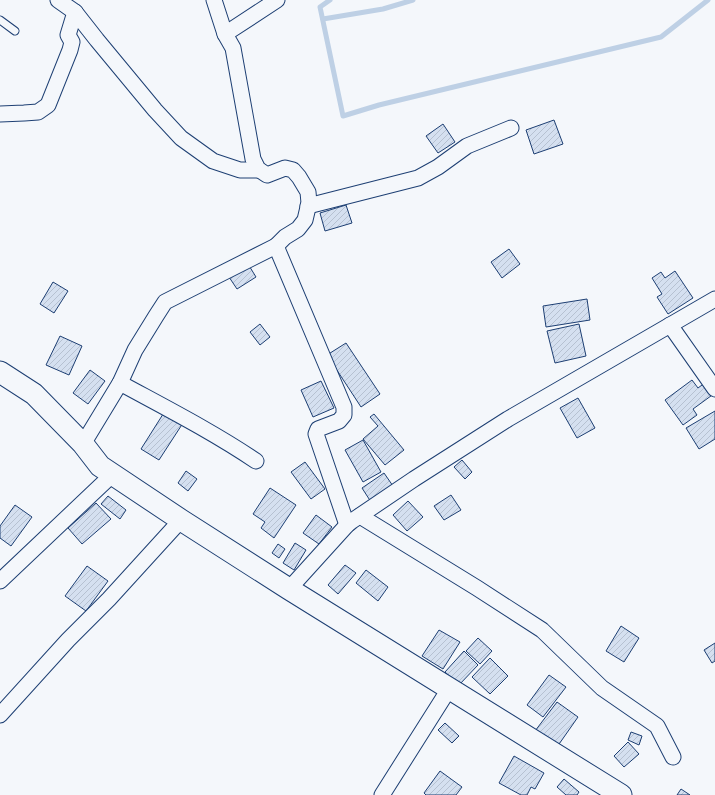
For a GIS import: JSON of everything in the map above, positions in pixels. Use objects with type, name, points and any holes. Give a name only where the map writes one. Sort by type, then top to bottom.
[{"type":"street","points":[[58,0],[75,12],[181,138],[213,160],[240,170],[259,170]]},
{"type":"street","points":[[82,444],[120,383],[135,350],[166,302],[276,246],[285,237],[298,229],[305,220],[308,206],[308,192],[299,177],[293,170],[285,168],[267,175],[259,170],[253,159],[233,48],[225,34],[214,0]]},
{"type":"street","points":[[225,34],[277,0]]},
{"type":"street","points":[[0,114],[38,112],[48,105],[70,50],[72,42],[68,35],[75,12]]},
{"type":"street","points":[[308,206],[418,178],[438,167],[466,146],[511,128]]},
{"type":"street","points":[[276,246],[344,407],[344,415],[339,421],[318,429],[316,434],[347,524]]},
{"type":"street","points":[[289,589],[347,524],[508,419],[715,299]]},
{"type":"street","points":[[670,325],[715,389]]},
{"type":"street","points":[[0,372],[34,394],[82,444],[100,466],[289,589],[621,795]]},
{"type":"street","points":[[120,383],[226,441],[256,461]]},
{"type":"street","points":[[0,581],[113,474]]},
{"type":"street","points":[[360,516],[542,630],[602,688],[657,726],[673,757]]},
{"type":"street","points":[[0,715],[68,640],[109,599],[182,520]]},
{"type":"street","points":[[382,795],[449,689]]},
{"type":"lane","points":[[0,20],[15,31]]},
{"type":"building","points":[[554,120],[563,144],[534,154],[526,130]]},
{"type":"building","points":[[443,124],[455,142],[438,153],[426,136]]},
{"type":"building","points":[[346,205],[352,223],[325,231],[320,213]]},
{"type":"building","points":[[509,249],[520,264],[502,278],[491,262]]},
{"type":"building","points":[[248,264],[256,277],[237,289],[229,277]]},
{"type":"building","points":[[675,271],[693,298],[668,314],[657,297],[662,294],[652,278],[661,272],[665,278]]},
{"type":"building","points":[[53,282],[68,291],[54,313],[40,304]]},
{"type":"building","points":[[587,299],[590,320],[546,327],[543,306]]},
{"type":"building","points":[[260,324],[270,337],[260,345],[250,332]]},
{"type":"building","points":[[579,324],[586,356],[555,363],[547,331]]},
{"type":"building","points":[[60,336],[82,346],[69,375],[46,365]]},
{"type":"building","points":[[346,343],[380,394],[361,407],[327,355]]},
{"type":"building","points":[[90,370],[105,381],[88,404],[73,393]]},
{"type":"building","points":[[692,380],[698,388],[706,382],[715,393],[693,409],[697,415],[683,425],[665,400]]},
{"type":"building","points":[[321,381],[334,408],[313,417],[301,390]]},
{"type":"building","points":[[578,398],[595,428],[577,438],[560,408]]},
{"type":"building","points":[[165,411],[183,423],[159,460],[141,449]]},
{"type":"building","points":[[715,411],[715,439],[699,449],[686,428]]},
{"type":"building","points":[[374,414],[404,450],[385,465],[363,439],[378,426],[370,417]]},
{"type":"building","points":[[363,440],[381,472],[363,482],[345,450]]},
{"type":"building","points":[[462,460],[472,472],[465,479],[454,467]]},
{"type":"building","points":[[305,462],[325,489],[311,499],[291,472]]},
{"type":"building","points":[[186,471],[197,479],[188,491],[178,483]]},
{"type":"building","points":[[384,473],[393,486],[371,502],[362,488]]},
{"type":"building","points":[[270,488],[296,505],[274,538],[261,528],[265,522],[253,514]]},
{"type":"building","points":[[451,495],[461,510],[444,520],[434,506]]},
{"type":"building","points":[[108,496],[126,510],[120,519],[101,504]]},
{"type":"building","points":[[408,501],[423,517],[407,531],[393,515]]},
{"type":"building","points":[[96,503],[111,519],[82,544],[68,528]]},
{"type":"building","points":[[15,505],[32,517],[11,546],[0,538],[0,526]]},
{"type":"building","points":[[316,515],[332,527],[319,544],[303,533]]},
{"type":"building","points":[[295,543],[306,550],[294,570],[283,563]]},
{"type":"building","points":[[278,544],[285,549],[279,558],[272,553]]},
{"type":"building","points":[[345,565],[356,573],[338,594],[328,585]]},
{"type":"building","points":[[87,566],[108,581],[86,611],[65,596]]},
{"type":"building","points":[[366,570],[388,587],[378,601],[356,583]]},
{"type":"building","points":[[621,626],[639,638],[624,662],[606,651]]},
{"type":"building","points":[[439,630],[460,642],[443,669],[422,656]]},
{"type":"building","points":[[478,638],[492,651],[480,664],[466,651]]},
{"type":"building","points":[[715,643],[715,661],[712,663],[704,650]]},
{"type":"building","points":[[464,651],[478,665],[459,685],[445,672]]},
{"type":"building","points":[[490,658],[508,676],[490,694],[472,677]]},
{"type":"building","points":[[549,675],[566,687],[543,717],[527,705]]},
{"type":"building","points":[[557,702],[578,717],[557,747],[535,731]]},
{"type":"building","points":[[445,723],[459,736],[452,743],[438,730]]},
{"type":"building","points":[[631,732],[642,736],[639,745],[628,740]]},
{"type":"building","points":[[628,742],[639,754],[624,767],[614,756]]},
{"type":"building","points":[[514,756],[544,773],[535,789],[531,787],[527,795],[521,795],[499,783]]},
{"type":"building","points":[[440,771],[462,787],[456,795],[426,795],[424,793]]},
{"type":"building","points":[[564,779],[579,792],[577,795],[566,795],[557,787]]},
{"type":"building","points":[[681,789],[690,795],[677,795]]},
{"type":"waterway","points":[[330,0],[320,7],[343,116],[379,105],[661,37],[708,0]]},
{"type":"waterway","points":[[323,19],[383,9],[413,0]]}]
